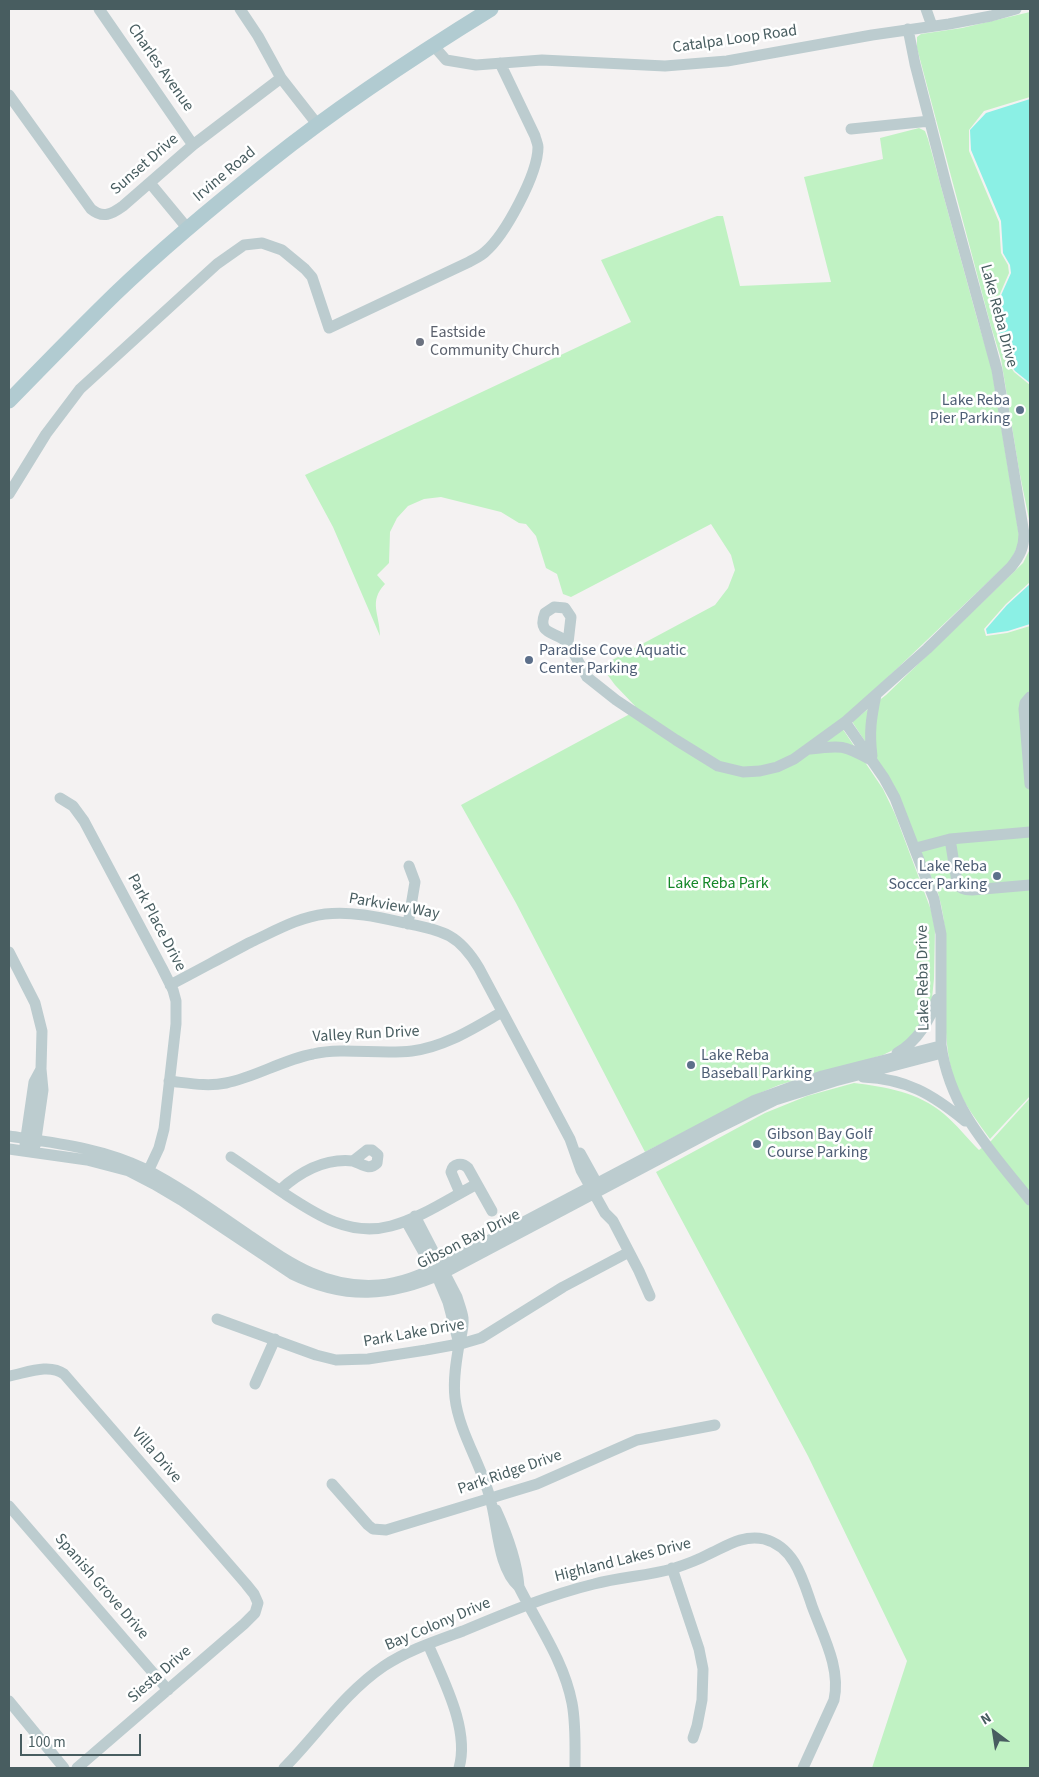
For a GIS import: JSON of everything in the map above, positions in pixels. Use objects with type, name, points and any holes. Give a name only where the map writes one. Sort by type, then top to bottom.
[{"type":"main road","name":"Irvine Road","points":[[9,401],[116,292],[270,160],[317,124],[433,45],[491,9]]},
{"type":"street","name":"Charles Avenue","points":[[99,9],[194,145]]},
{"type":"street","points":[[240,9],[258,36],[281,78],[317,124]]},
{"type":"street","name":"Catalpa Loop Road","points":[[433,45],[446,60],[476,65],[542,60],[666,66],[728,60],[991,16],[1016,9]]},
{"type":"street","points":[[927,11],[932,26]]},
{"type":"street","name":"Lake Reba Drive","points":[[568,642],[587,677],[676,740],[718,766],[743,772],[760,771],[786,763],[809,749],[845,722],[1011,567],[1022,552],[1024,528],[997,370],[967,264],[908,29]]},
{"type":"street","points":[[9,494],[46,434],[80,390],[217,264],[244,246],[262,242],[282,250],[305,269],[312,277],[329,328],[469,262],[484,253],[494,243],[519,202],[536,162],[538,147],[535,136],[500,63]]},
{"type":"street","name":"Sunset Drive","points":[[9,95],[94,211],[103,215],[113,213],[194,145],[281,78]]},
{"type":"street","points":[[851,129],[930,121]]},
{"type":"street","points":[[150,183],[188,229]]},
{"type":"street","points":[[872,760],[869,734],[876,695]]},
{"type":"street","points":[[1030,697],[1025,703],[1024,709],[1030,784]]},
{"type":"street","name":"Lake Reba Drive","points":[[845,722],[872,760],[895,798],[916,848],[934,899],[939,920],[942,948],[942,1049],[951,1087],[973,1127],[1030,1200]]},
{"type":"street","points":[[809,749],[836,745],[850,748],[872,760]]},
{"type":"street","name":"Park Place Drive","points":[[60,798],[73,806],[79,813],[170,985],[176,1001],[177,1013],[169,1081],[168,1108],[162,1138],[144,1173]]},
{"type":"street","points":[[916,848],[950,838],[1030,832]]},
{"type":"street","points":[[950,838],[956,882],[964,890],[1030,885]]},
{"type":"street","points":[[408,924],[415,882],[409,866]]},
{"type":"street","name":"Parkview Way","points":[[170,985],[279,928],[313,916],[347,913],[438,930],[457,940],[472,957],[570,1140],[585,1160],[605,1213],[613,1221],[650,1296]]},
{"type":"street","points":[[9,952],[26,984],[40,1021],[42,1069],[34,1082],[29,1152]]},
{"type":"street","points":[[887,1058],[909,1045],[922,1030],[932,1013],[941,991]]},
{"type":"street","name":"Valley Run Drive","points":[[169,1081],[206,1085],[225,1083],[247,1078],[292,1059],[315,1053],[400,1052],[425,1049],[448,1041],[502,1012]]},
{"type":"street","name":"Gibson Bay Drive","points":[[9,1136],[94,1150],[144,1173],[278,1266],[318,1286],[345,1292],[373,1293],[414,1286],[438,1271],[681,1143],[748,1113],[773,1097],[822,1076],[887,1058],[942,1049]]},
{"type":"street","name":"Gibson Bay Drive","points":[[773,1097],[942,1049]]},
{"type":"street","points":[[852,1076],[890,1079],[916,1087],[946,1105],[973,1127]]},
{"type":"street","name":"Gibson Bay Drive","points":[[9,1149],[102,1162],[144,1173]]},
{"type":"street","points":[[231,1157],[319,1216],[350,1228],[382,1228],[410,1218],[477,1184]]},
{"type":"street","points":[[280,1190],[303,1173],[318,1165],[334,1161],[353,1161]]},
{"type":"street","points":[[460,1193],[452,1176],[452,1169],[457,1164],[465,1165],[492,1211]]},
{"type":"street","points":[[410,1218],[462,1311],[464,1325],[459,1344],[455,1376],[456,1407],[490,1498],[506,1530],[507,1551],[518,1576],[519,1587],[555,1655],[569,1690],[575,1725],[575,1768]]},
{"type":"street","name":"Park Lake Drive","points":[[217,1319],[321,1357],[346,1361],[368,1359],[475,1340],[488,1334],[563,1287],[629,1252]]},
{"type":"street","points":[[255,1384],[275,1339]]},
{"type":"street","name":"Villa Drive","points":[[9,1376],[46,1369],[56,1370],[64,1374],[246,1584],[258,1603]]},
{"type":"street","name":"Park Ridge Drive","points":[[332,1484],[368,1525],[374,1529],[386,1530],[547,1480],[637,1440],[715,1424]]},
{"type":"street","name":"Spanish Grove Drive","points":[[9,1506],[168,1690]]},
{"type":"street","name":"Highland Lakes Drive","points":[[528,1604],[589,1585],[672,1568],[701,1558],[733,1543],[752,1538],[761,1539],[779,1546],[793,1560],[800,1573],[835,1670],[836,1690],[830,1709],[803,1768]]},
{"type":"street","points":[[672,1568],[699,1649],[703,1669],[702,1700],[693,1738]]},
{"type":"street","name":"Siesta Drive","points":[[77,1768],[250,1618],[255,1613],[258,1603]]},
{"type":"street","name":"Bay Colony Drive","points":[[284,1768],[362,1683],[397,1658],[528,1604]]},
{"type":"street","points":[[428,1644],[461,1732],[462,1753],[459,1768]]},
{"type":"street","points":[[9,1701],[64,1768]]},
{"type":"green space","points":[[1030,12],[1030,97],[984,111],[969,130],[969,151],[999,222],[1001,253],[1008,265],[1009,273],[993,310],[992,319],[1006,360],[1014,372],[1030,385],[1030,524],[1001,359],[917,48],[917,37],[921,34],[962,28]]},
{"type":"green space","name":"Lake Reba Park","points":[[919,128],[925,131],[928,139],[991,365],[1020,541],[1011,560],[862,702],[838,722],[883,789],[895,814],[931,910],[935,929],[932,998],[923,1021],[907,1041],[893,1050],[883,1055],[779,1085],[645,1152],[516,903],[461,805],[628,715],[635,706],[615,685],[601,666],[715,605],[728,588],[735,570],[731,555],[711,524],[571,597],[563,594],[557,574],[546,568],[536,536],[526,524],[519,523],[501,512],[441,497],[424,499],[408,506],[397,518],[390,532],[389,563],[377,575],[385,584],[380,590],[376,603],[380,636],[333,527],[305,475],[631,322],[601,260],[717,216],[723,216],[740,286],[831,282],[804,177],[883,159],[880,138]]},
{"type":"green space","points":[[1030,549],[1030,582],[1006,604],[984,629],[986,636],[1007,633],[1030,626],[1030,1096],[990,1139],[960,1094],[950,1063],[945,1015],[946,941],[938,893],[893,784],[853,721],[886,695],[1023,563]]},
{"type":"green space","points":[[854,1083],[878,1086],[923,1100],[948,1118],[979,1150],[991,1141],[1030,1098],[1030,1768],[872,1768],[907,1661],[808,1456],[656,1172],[765,1113],[807,1096]]},
{"type":"water","points":[[1030,99],[1030,383],[1015,371],[1007,359],[994,319],[994,311],[1011,273],[1010,265],[1003,253],[1001,221],[971,150],[970,130],[986,113]]},
{"type":"water","points":[[1030,584],[1030,624],[1008,631],[987,634],[986,629],[1007,605]]},
{"type":"place","name":"Eastside Community Church","points":[[420,342]]},
{"type":"place","name":"Lake Reba Pier Parking","points":[[1020,410]]},
{"type":"place","name":"Paradise Cove Aquatic Center Parking","points":[[529,660]]},
{"type":"place","name":"Lake Reba Soccer Parking","points":[[997,876]]},
{"type":"place","name":"Lake Reba Baseball Parking","points":[[691,1065]]},
{"type":"place","name":"Gibson Bay Golf Course Parking","points":[[757,1144]]}]
